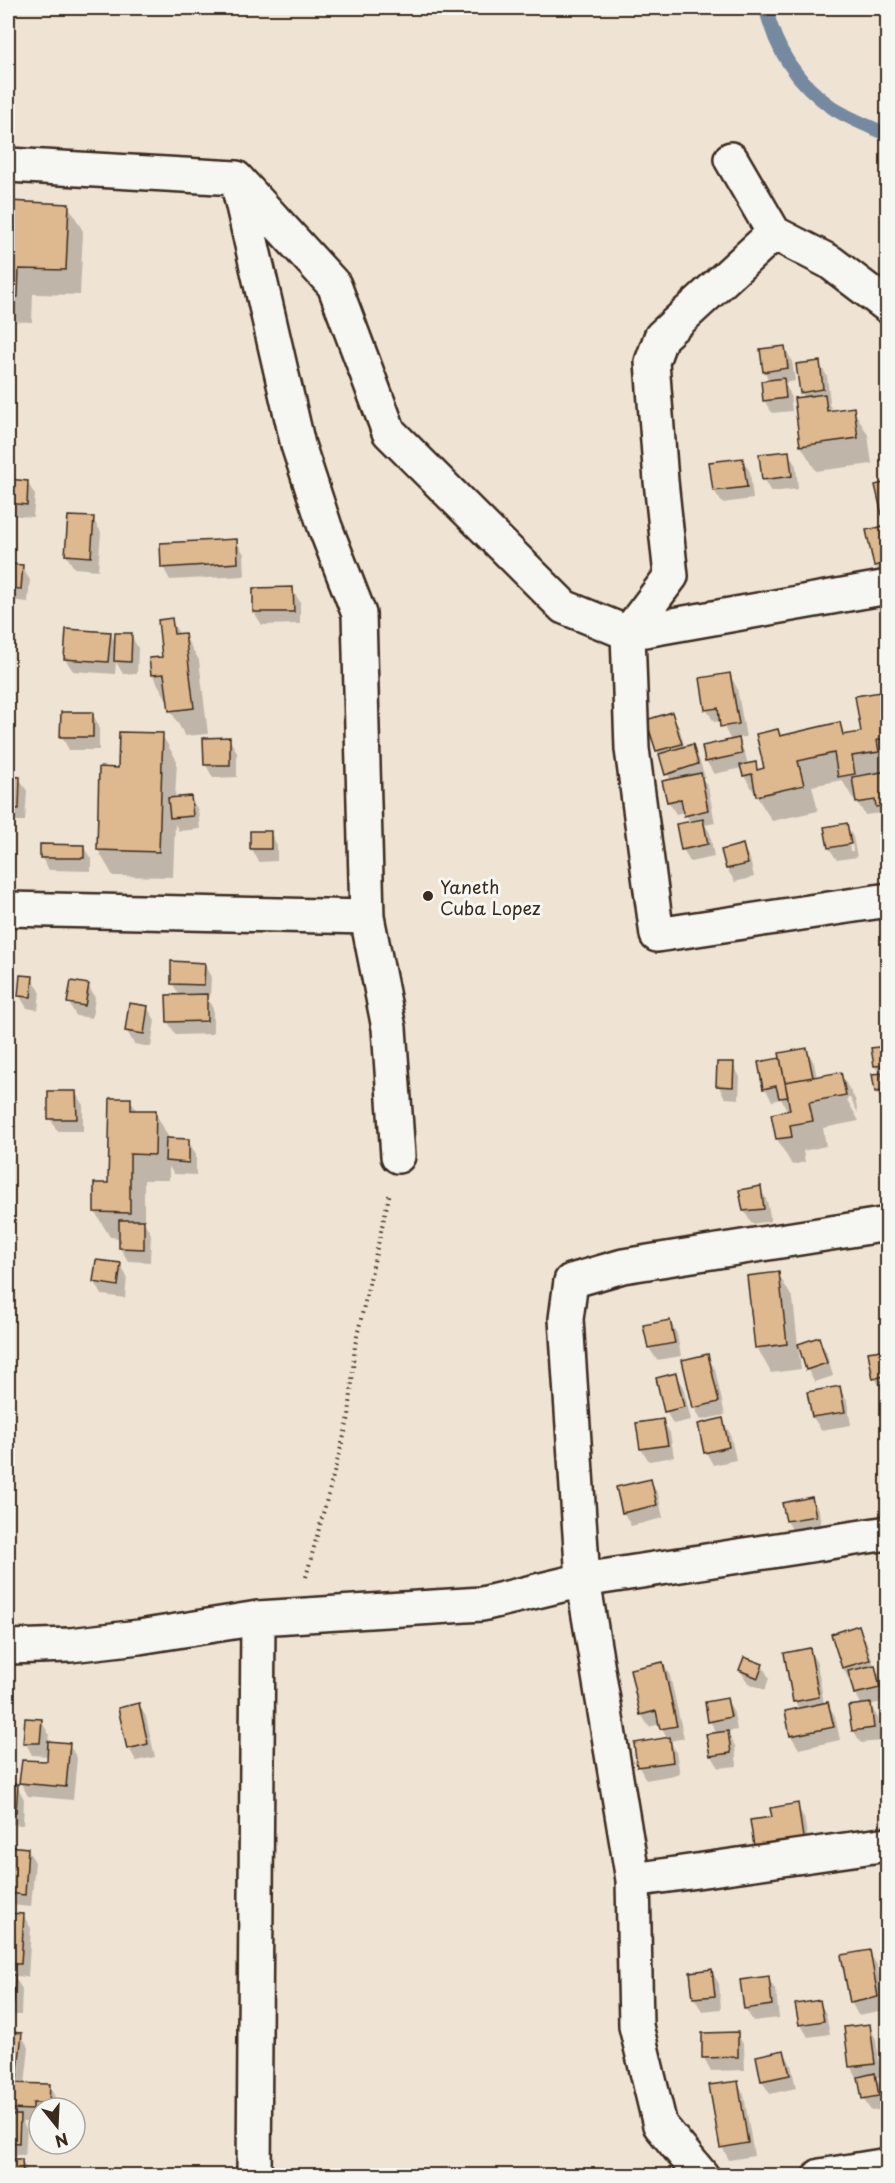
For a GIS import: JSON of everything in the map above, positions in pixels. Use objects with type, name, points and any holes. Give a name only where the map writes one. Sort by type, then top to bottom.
[{"type":"street","points":[[731,159],[774,233],[830,262],[888,306]]},
{"type":"street","points":[[8,165],[236,178],[334,285],[389,432],[564,607],[628,633],[888,586]]},
{"type":"street","points":[[236,178],[298,445],[325,527],[359,614],[367,916],[388,1029],[398,1156]]},
{"type":"street","points":[[774,233],[661,337],[652,362],[671,576],[628,633],[632,749],[657,935],[888,900]]},
{"type":"street","points":[[8,909],[367,916]]},
{"type":"street","points":[[702,2175],[660,2125],[636,2026],[633,1880],[583,1580],[566,1319],[571,1281],[622,1266],[888,1224]]},
{"type":"street","points":[[8,1647],[70,1645],[139,1637],[258,1618],[482,1604],[583,1580],[888,1533]]},
{"type":"street","points":[[254,2175],[258,1618]]},
{"type":"street","points":[[633,1880],[888,1844]]},
{"type":"street","points":[[820,2175],[888,2165]]},
{"type":"path","points":[[295,1615],[349,1417],[355,1345],[398,1156]]},
{"type":"building","points":[[8,201],[69,204],[66,270],[19,269],[18,297],[8,297]]},
{"type":"building","points":[[785,346],[788,368],[763,372],[760,349]]},
{"type":"building","points":[[820,361],[823,389],[800,393],[796,364]]},
{"type":"building","points":[[784,378],[786,398],[763,401],[761,381]]},
{"type":"building","points":[[825,394],[827,411],[854,407],[858,438],[800,446],[794,398]]},
{"type":"building","points":[[789,451],[792,476],[762,480],[759,454]]},
{"type":"building","points":[[743,458],[747,487],[713,491],[709,462]]},
{"type":"building","points":[[8,479],[28,481],[27,505],[8,503]]},
{"type":"building","points":[[888,482],[888,514],[882,515],[875,485]]},
{"type":"building","points":[[68,516],[94,517],[91,557],[65,555]]},
{"type":"building","points":[[885,526],[888,536],[888,563],[874,566],[866,530]]},
{"type":"building","points":[[237,539],[238,563],[161,568],[160,543]]},
{"type":"building","points":[[8,564],[23,565],[21,589],[8,588]]},
{"type":"building","points":[[293,587],[294,612],[253,612],[253,588]]},
{"type":"building","points":[[172,618],[174,634],[185,633],[194,708],[169,711],[164,674],[151,675],[149,658],[162,657],[158,620]]},
{"type":"building","points":[[66,629],[111,632],[108,662],[64,659]]},
{"type":"building","points":[[115,633],[132,633],[131,662],[114,661]]},
{"type":"building","points":[[730,673],[739,724],[720,727],[718,708],[705,710],[700,678]]},
{"type":"building","points":[[881,692],[888,738],[877,740],[879,752],[852,756],[855,774],[838,777],[834,753],[798,761],[804,785],[756,796],[752,774],[743,776],[740,765],[756,762],[757,770],[764,768],[756,734],[778,729],[780,736],[840,722],[843,735],[861,732],[855,696]]},
{"type":"building","points":[[61,712],[93,712],[93,737],[60,737]]},
{"type":"building","points":[[672,712],[682,744],[656,751],[646,720]]},
{"type":"building","points":[[119,732],[163,733],[159,852],[97,850],[99,767],[118,768]]},
{"type":"building","points":[[230,737],[230,765],[204,765],[203,738]]},
{"type":"building","points":[[739,738],[742,754],[705,762],[702,746]]},
{"type":"building","points":[[693,744],[698,764],[665,775],[659,754]]},
{"type":"building","points":[[888,771],[888,805],[876,807],[875,800],[856,803],[852,777]]},
{"type":"building","points":[[701,773],[708,810],[684,816],[681,799],[667,802],[662,781]]},
{"type":"building","points":[[8,776],[20,777],[19,809],[8,808]]},
{"type":"building","points":[[191,796],[193,816],[170,818],[168,798]]},
{"type":"building","points":[[703,819],[708,844],[681,850],[676,824]]},
{"type":"building","points":[[847,823],[851,844],[828,848],[824,827]]},
{"type":"building","points":[[250,831],[271,831],[271,849],[250,849]]},
{"type":"building","points":[[40,844],[84,845],[84,858],[40,858]]},
{"type":"building","points":[[743,844],[748,864],[726,869],[721,850]]},
{"type":"building","points":[[171,961],[205,963],[204,985],[171,984]]},
{"type":"building","points":[[20,975],[33,976],[31,997],[18,996]]},
{"type":"building","points":[[71,981],[89,984],[85,1006],[67,1003]]},
{"type":"building","points":[[207,994],[207,1021],[167,1022],[166,995]]},
{"type":"building","points":[[129,1003],[148,1006],[144,1034],[125,1031]]},
{"type":"building","points":[[886,1046],[888,1065],[874,1066],[871,1048]]},
{"type":"building","points":[[807,1048],[813,1077],[785,1082],[779,1053]]},
{"type":"building","points":[[780,1058],[788,1097],[779,1098],[776,1086],[763,1089],[758,1062]]},
{"type":"building","points":[[717,1062],[734,1062],[733,1087],[716,1086]]},
{"type":"building","points":[[841,1072],[846,1095],[809,1102],[813,1121],[790,1125],[792,1137],[776,1139],[771,1114],[790,1110],[785,1082]]},
{"type":"building","points":[[882,1073],[884,1091],[875,1092],[872,1074]]},
{"type":"building","points":[[48,1091],[76,1091],[77,1119],[48,1119]]},
{"type":"building","points":[[110,1098],[131,1098],[131,1110],[156,1110],[155,1155],[130,1154],[130,1213],[94,1212],[94,1183],[108,1183]]},
{"type":"building","points":[[166,1138],[189,1139],[189,1163],[165,1161]]},
{"type":"building","points":[[761,1186],[764,1209],[743,1211],[739,1190]]},
{"type":"building","points":[[119,1220],[144,1220],[144,1249],[119,1248]]},
{"type":"building","points":[[96,1260],[121,1263],[118,1286],[93,1282]]},
{"type":"building","points":[[779,1272],[787,1344],[755,1348],[747,1276]]},
{"type":"building","points":[[670,1320],[675,1343],[648,1348],[643,1325]]},
{"type":"building","points":[[819,1337],[827,1363],[806,1370],[798,1344]]},
{"type":"building","points":[[888,1349],[888,1375],[873,1379],[868,1352]]},
{"type":"building","points":[[708,1354],[719,1402],[693,1408],[682,1360]]},
{"type":"building","points":[[676,1373],[684,1407],[664,1412],[656,1378]]},
{"type":"building","points":[[840,1386],[845,1412],[812,1417],[807,1392]]},
{"type":"building","points":[[723,1418],[729,1447],[704,1453],[698,1424]]},
{"type":"building","points":[[663,1419],[668,1445],[640,1449],[636,1423]]},
{"type":"building","points":[[651,1479],[657,1505],[622,1513],[616,1487]]},
{"type":"building","points":[[812,1497],[816,1516],[786,1521],[782,1503]]},
{"type":"building","points":[[859,1625],[870,1660],[842,1668],[831,1634]]},
{"type":"building","points":[[810,1648],[819,1697],[793,1702],[784,1653]]},
{"type":"building","points":[[744,1657],[763,1664],[758,1678],[739,1670]]},
{"type":"building","points":[[663,1662],[677,1726],[660,1729],[656,1711],[640,1715],[630,1669]]},
{"type":"building","points":[[875,1665],[880,1688],[854,1694],[848,1671]]},
{"type":"building","points":[[727,1698],[731,1717],[708,1722],[705,1702]]},
{"type":"building","points":[[828,1702],[834,1727],[790,1736],[785,1711]]},
{"type":"building","points":[[139,1703],[148,1744],[127,1749],[118,1708]]},
{"type":"building","points":[[871,1703],[874,1728],[852,1731],[848,1706]]},
{"type":"building","points":[[25,1718],[42,1719],[40,1743],[23,1743]]},
{"type":"building","points":[[728,1731],[731,1753],[710,1756],[706,1734]]},
{"type":"building","points":[[670,1737],[673,1762],[637,1767],[634,1743]]},
{"type":"building","points":[[48,1741],[70,1743],[66,1787],[19,1783],[22,1760],[47,1761]]},
{"type":"building","points":[[8,1784],[18,1784],[16,1812],[8,1812]]},
{"type":"building","points":[[798,1803],[803,1838],[754,1846],[750,1820],[772,1817],[770,1808]]},
{"type":"building","points":[[8,1846],[28,1848],[25,1895],[8,1893]]},
{"type":"building","points":[[8,1913],[24,1914],[21,1964],[8,1964]]},
{"type":"building","points":[[870,1950],[878,1997],[850,2003],[841,1955]]},
{"type":"building","points":[[712,1969],[715,1996],[693,1998],[690,1972]]},
{"type":"building","points":[[8,1975],[15,1975],[14,2003],[8,2003]]},
{"type":"building","points":[[769,1976],[772,2005],[744,2009],[740,1980]]},
{"type":"building","points":[[820,2000],[824,2021],[799,2025],[795,2004]]},
{"type":"building","points":[[870,2024],[875,2064],[849,2067],[844,2027]]},
{"type":"building","points":[[8,2032],[22,2033],[17,2078],[8,2077]]},
{"type":"building","points":[[738,2032],[738,2057],[702,2058],[702,2033]]},
{"type":"building","points":[[784,2050],[790,2075],[761,2081],[756,2056]]},
{"type":"building","points":[[875,2073],[879,2096],[862,2099],[858,2077]]},
{"type":"building","points":[[738,2081],[748,2143],[720,2148],[709,2085]]},
{"type":"building","points":[[8,2083],[50,2084],[49,2096],[27,2096],[27,2110],[8,2109]]},
{"type":"building","points":[[8,2115],[20,2115],[19,2143],[8,2142]]},
{"type":"building","points":[[8,2159],[22,2159],[23,2176],[8,2176]]},
{"type":"waterway","points":[[766,8],[782,52],[809,88],[839,112],[888,135]]},
{"type":"place","name":"Yaneth Cuba Lopez","points":[[428,896]]}]
